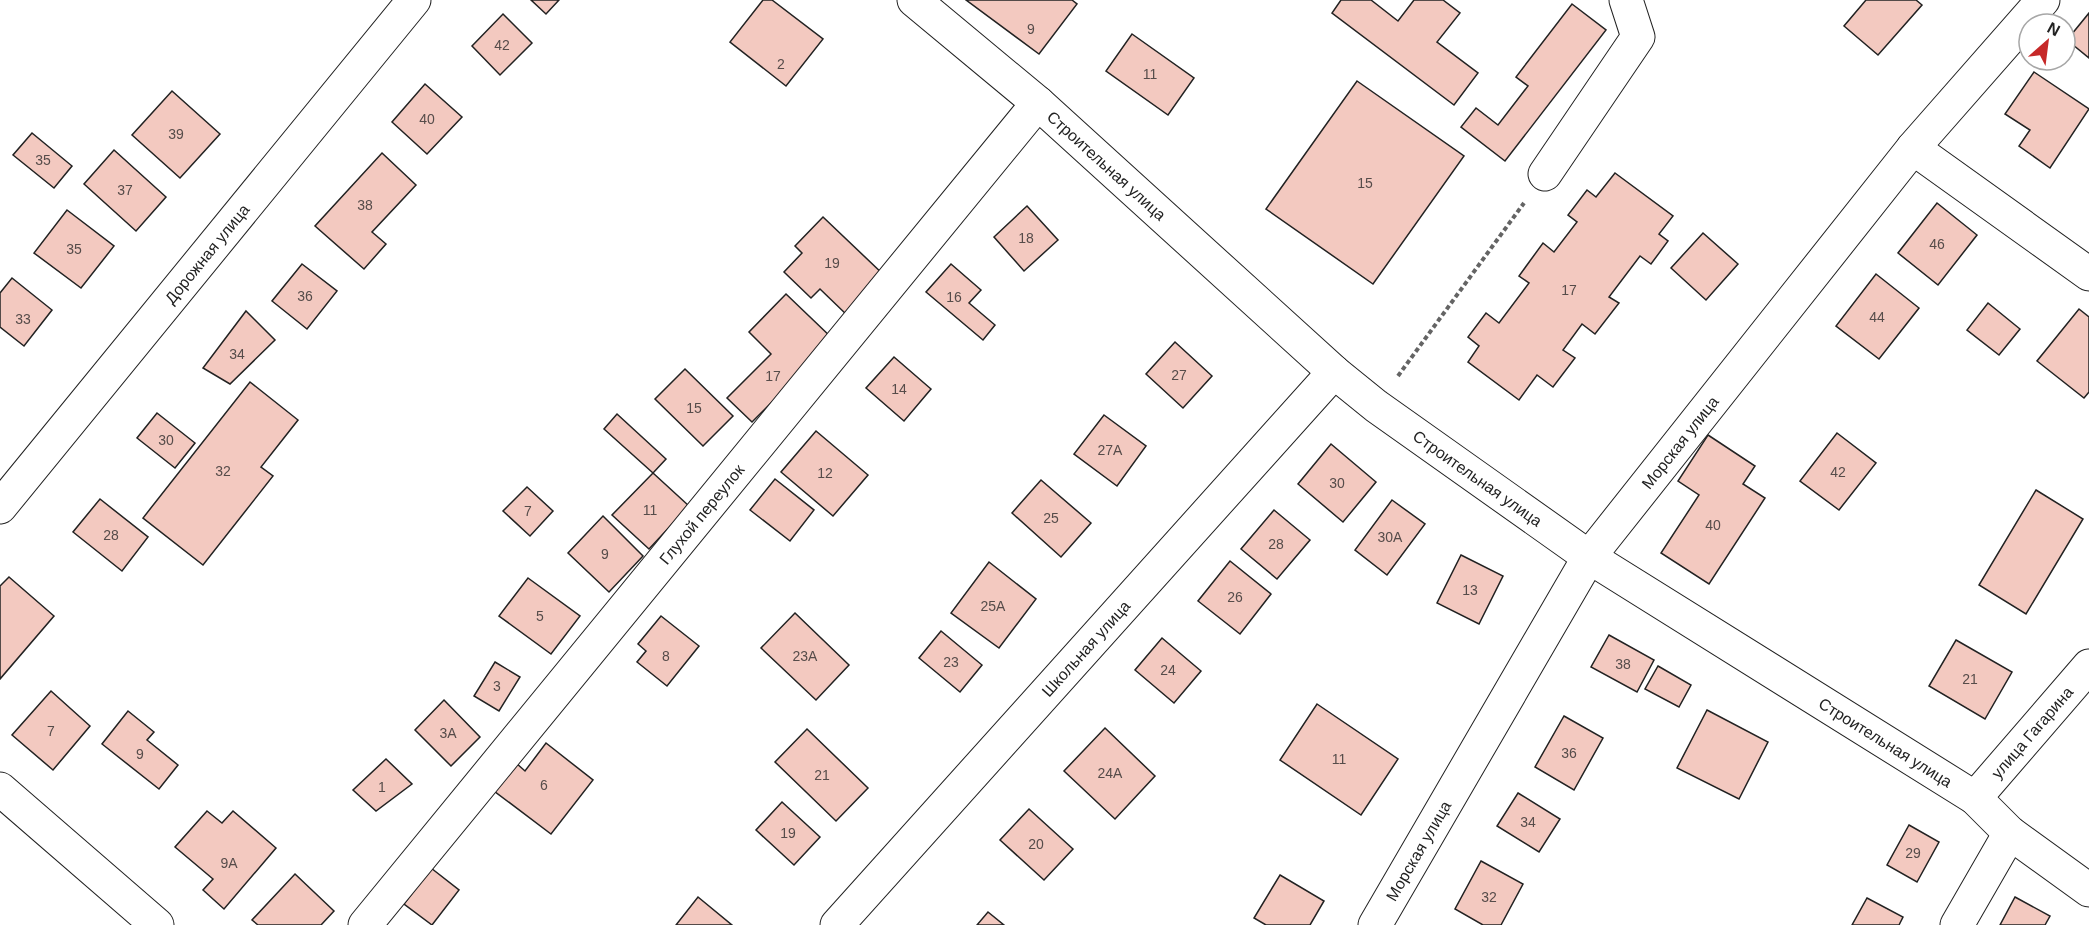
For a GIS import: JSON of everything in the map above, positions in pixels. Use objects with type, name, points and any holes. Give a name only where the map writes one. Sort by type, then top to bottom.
[{"type":"street","name":"Дорожная улица","points":[[0,507],[414,0]]},
{"type":"street","name":"Строительная улица","points":[[914,0],[1038,103],[1334,372],[1376,406],[1589,557],[1975,798],[2010,833],[2089,890]]},
{"type":"street","points":[[1545,174],[1638,37],[1626,0]]},
{"type":"street","name":"Морская улица","points":[[1375,925],[1589,557],[1913,148],[2035,3]]},
{"type":"street","name":"Глухой переулок","points":[[365,925],[1038,103]]},
{"type":"street","points":[[1913,148],[2089,274]]},
{"type":"street","name":"Школьная улица","points":[[837,925],[1334,372]]},
{"type":"street","name":"улица Гагарина","points":[[1975,798],[2089,666]]},
{"type":"street","points":[[0,789],[157,925]]},
{"type":"street","points":[[1957,925],[2010,833]]},
{"type":"path","points":[[1376,406],[1545,174]]},
{"type":"building","points":[[531,0],[559,0],[546,14]]},
{"type":"building","points":[[763,0],[772,0],[823,39],[786,86],[730,42]]},
{"type":"building","points":[[966,0],[1072,0],[1077,4],[1039,54]]},
{"type":"building","points":[[1341,0],[1371,0],[1398,21],[1414,0],[1443,0],[1460,13],[1437,42],[1478,73],[1454,105],[1332,13]]},
{"type":"building","points":[[1866,0],[1916,0],[1922,5],[1878,55],[1844,26]]},
{"type":"building","points":[[1572,4],[1606,30],[1505,161],[1461,127],[1476,108],[1498,125],[1528,86],[1516,77]]},
{"type":"building","points":[[2089,13],[2089,58],[2077,48],[2077,28]]},
{"type":"building","points":[[503,14],[532,43],[500,75],[472,46]]},
{"type":"building","points":[[1132,34],[1194,78],[1168,115],[1106,71]]},
{"type":"building","points":[[2034,72],[2089,109],[2050,168],[2019,146],[2030,130],[2005,114]]},
{"type":"building","points":[[1357,81],[1464,156],[1373,284],[1266,209]]},
{"type":"building","points":[[425,84],[462,117],[427,154],[392,122]]},
{"type":"building","points":[[172,91],[220,134],[180,178],[132,135]]},
{"type":"building","points":[[32,133],[72,166],[54,188],[13,155]]},
{"type":"building","points":[[114,150],[166,197],[136,231],[84,184]]},
{"type":"building","points":[[382,153],[416,185],[372,232],[386,244],[364,269],[315,226]]},
{"type":"building","points":[[1615,173],[1673,216],[1659,234],[1668,241],[1651,264],[1640,256],[1609,297],[1619,303],[1595,334],[1582,324],[1563,350],[1575,358],[1553,387],[1537,375],[1519,400],[1468,362],[1479,346],[1468,337],[1486,313],[1499,323],[1529,283],[1519,276],[1543,243],[1554,252],[1577,222],[1568,215],[1587,190],[1596,197]]},
{"type":"building","points":[[1937,203],[1977,235],[1938,285],[1898,253]]},
{"type":"building","points":[[1027,206],[1058,240],[1024,271],[994,237]]},
{"type":"building","points":[[67,210],[114,246],[81,288],[34,253]]},
{"type":"building","points":[[823,217],[886,277],[848,316],[820,289],[811,298],[784,272],[802,253],[795,246]]},
{"type":"building","points":[[1703,233],[1738,264],[1706,300],[1671,268]]},
{"type":"building","points":[[302,264],[337,291],[307,329],[272,301]]},
{"type":"building","points":[[951,264],[981,290],[969,303],[995,325],[983,340],[926,292]]},
{"type":"building","points":[[1876,274],[1919,308],[1879,359],[1836,326]]},
{"type":"building","points":[[12,278],[52,310],[24,346],[0,327],[0,293]]},
{"type":"building","points":[[786,294],[834,340],[752,422],[727,398],[771,354],[749,332]]},
{"type":"building","points":[[1988,303],[2020,329],[1999,355],[1967,330]]},
{"type":"building","points":[[2079,309],[2089,317],[2089,392],[2084,398],[2037,361]]},
{"type":"building","points":[[246,311],[275,340],[230,384],[203,368]]},
{"type":"building","points":[[1175,342],[1212,376],[1183,408],[1146,374]]},
{"type":"building","points":[[894,357],[931,389],[904,421],[866,388]]},
{"type":"building","points":[[685,369],[733,416],[703,446],[655,399]]},
{"type":"building","points":[[250,382],[298,420],[261,467],[273,476],[203,565],[143,518]]},
{"type":"building","points":[[157,413],[195,443],[175,468],[137,438]]},
{"type":"building","points":[[617,414],[666,459],[653,473],[604,429]]},
{"type":"building","points":[[1104,415],[1146,446],[1117,486],[1074,454]]},
{"type":"building","points":[[816,431],[868,475],[833,516],[781,472]]},
{"type":"building","points":[[1837,433],[1876,463],[1839,510],[1800,481]]},
{"type":"building","points":[[1708,435],[1755,466],[1743,484],[1765,498],[1709,584],[1661,553],[1699,495],[1678,481]]},
{"type":"building","points":[[1331,444],[1376,482],[1343,522],[1298,484]]},
{"type":"building","points":[[653,473],[689,506],[649,549],[612,515]]},
{"type":"building","points":[[775,479],[814,510],[790,541],[750,510]]},
{"type":"building","points":[[1041,480],[1091,523],[1061,557],[1012,513]]},
{"type":"building","points":[[527,487],[553,511],[530,536],[503,511]]},
{"type":"building","points":[[2036,490],[2083,519],[2026,614],[1979,585]]},
{"type":"building","points":[[100,499],[148,537],[122,571],[73,532]]},
{"type":"building","points":[[1392,500],[1425,524],[1387,575],[1355,550]]},
{"type":"building","points":[[1274,510],[1310,540],[1277,579],[1241,549]]},
{"type":"building","points":[[603,516],[643,556],[609,592],[568,553]]},
{"type":"building","points":[[1461,555],[1503,576],[1479,624],[1437,603]]},
{"type":"building","points":[[1230,561],[1271,594],[1240,634],[1198,601]]},
{"type":"building","points":[[989,562],[1036,599],[999,648],[951,613]]},
{"type":"building","points":[[9,577],[54,616],[0,679],[0,586]]},
{"type":"building","points":[[528,578],[580,616],[551,654],[499,616]]},
{"type":"building","points":[[795,613],[849,665],[816,700],[761,648]]},
{"type":"building","points":[[661,616],[699,646],[667,686],[637,662],[646,651],[638,644]]},
{"type":"building","points":[[941,631],[982,665],[960,692],[919,658]]},
{"type":"building","points":[[1609,635],[1654,660],[1637,692],[1591,667]]},
{"type":"building","points":[[1162,638],[1201,671],[1174,703],[1135,670]]},
{"type":"building","points":[[1956,640],[2012,672],[1985,719],[1929,686]]},
{"type":"building","points":[[495,662],[520,677],[499,711],[474,696]]},
{"type":"building","points":[[1658,666],[1691,685],[1679,707],[1645,689]]},
{"type":"building","points":[[51,691],[90,726],[53,770],[12,735]]},
{"type":"building","points":[[444,700],[480,737],[451,766],[415,730]]},
{"type":"building","points":[[1317,704],[1398,759],[1361,815],[1280,760]]},
{"type":"building","points":[[1707,710],[1768,742],[1739,799],[1677,768]]},
{"type":"building","points":[[128,711],[154,732],[147,740],[178,765],[159,789],[102,744]]},
{"type":"building","points":[[1564,716],[1603,738],[1574,790],[1535,767]]},
{"type":"building","points":[[1105,728],[1155,776],[1115,819],[1064,771]]},
{"type":"building","points":[[807,729],[868,788],[836,821],[775,762]]},
{"type":"building","points":[[546,743],[593,780],[551,834],[494,791],[516,763],[525,771]]},
{"type":"building","points":[[386,759],[412,784],[376,811],[353,790]]},
{"type":"building","points":[[1518,793],[1560,819],[1539,852],[1497,826]]},
{"type":"building","points":[[782,802],[820,837],[794,865],[756,830]]},
{"type":"building","points":[[1029,809],[1073,849],[1044,880],[1000,840]]},
{"type":"building","points":[[207,811],[222,823],[233,811],[276,848],[224,909],[203,890],[213,879],[175,847]]},
{"type":"building","points":[[1909,825],[1939,842],[1917,882],[1887,865]]},
{"type":"building","points":[[1481,861],[1523,884],[1501,925],[1483,925],[1455,909]]},
{"type":"building","points":[[431,868],[459,890],[432,925],[404,904]]},
{"type":"building","points":[[295,874],[334,911],[321,925],[258,925],[252,920]]},
{"type":"building","points":[[1280,875],[1324,901],[1310,925],[1266,925],[1254,918]]},
{"type":"building","points":[[698,897],[732,925],[676,925]]},
{"type":"building","points":[[2015,897],[2050,916],[2045,925],[2000,925]]},
{"type":"building","points":[[1867,898],[1903,917],[1899,925],[1852,925]]},
{"type":"building","points":[[988,912],[1004,925],[977,925]]}]
